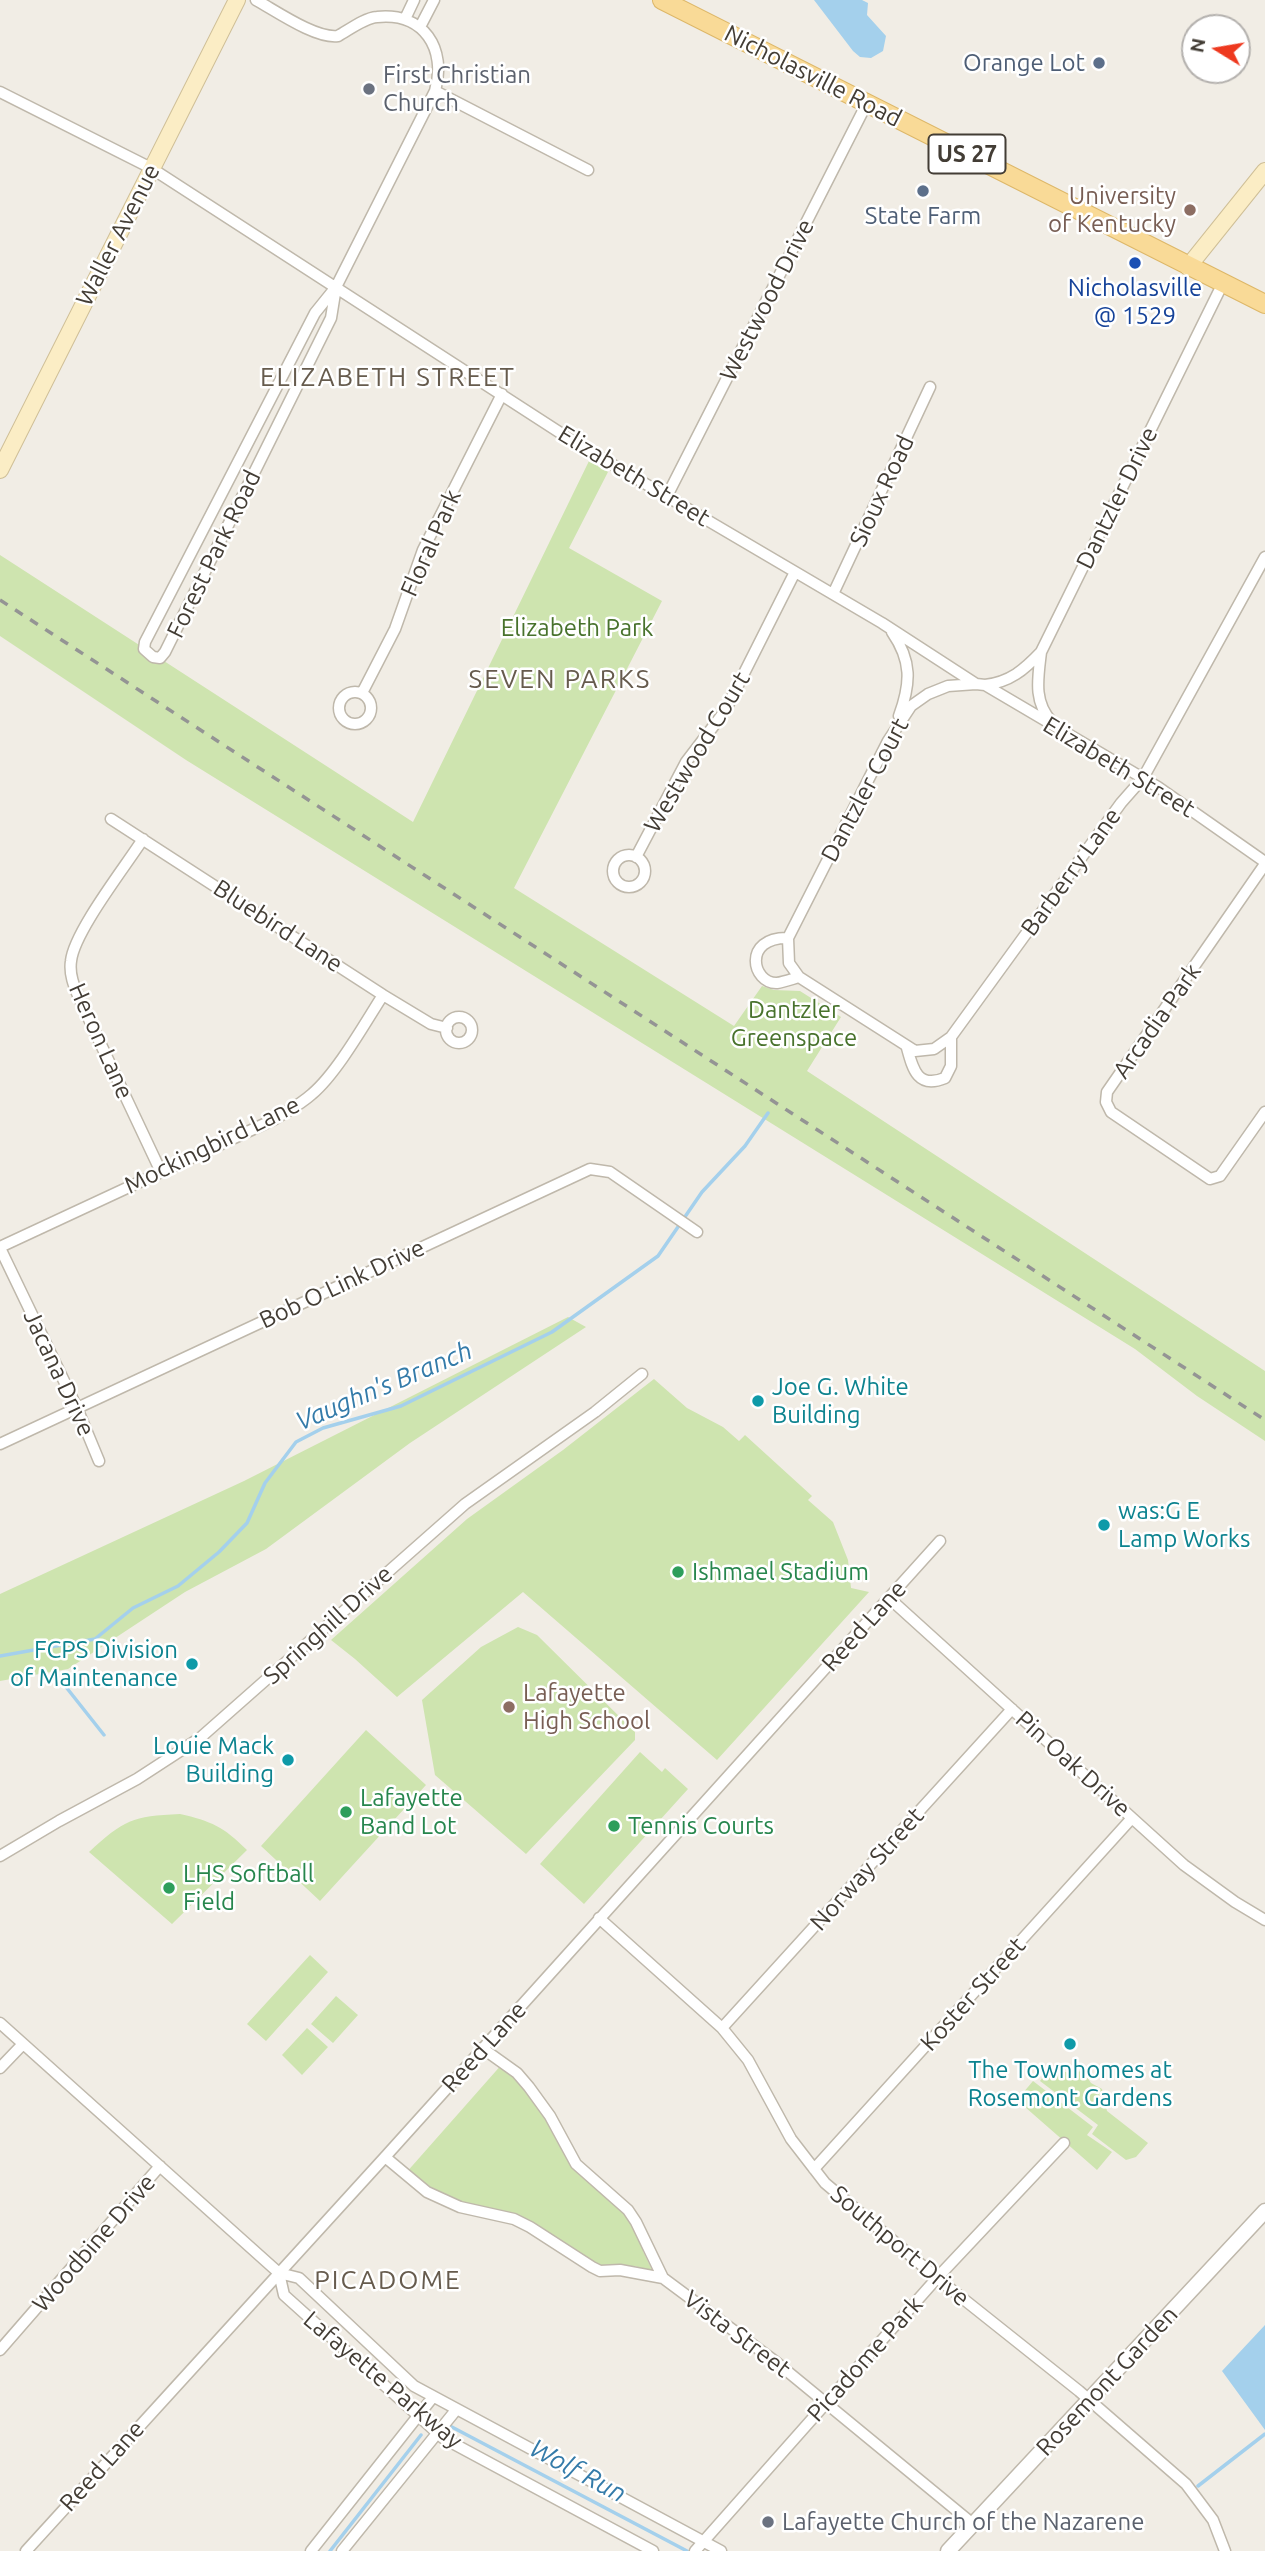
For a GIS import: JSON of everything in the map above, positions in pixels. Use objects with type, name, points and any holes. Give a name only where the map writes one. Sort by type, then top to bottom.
[{"type":"main road","name":"Waller Avenue","points":[[2,461],[237,0]]},
{"type":"main road","name":"Nicholasville Road","points":[[662,0],[1265,304]]},
{"type":"main road","points":[[1188,267],[1265,170]]},
{"type":"street","points":[[257,0],[320,34],[331,37],[377,17],[405,19],[420,27],[429,37],[437,55],[439,78],[435,92],[588,170]]},
{"type":"street","points":[[405,19],[414,0]]},
{"type":"street","points":[[420,27],[434,0]]},
{"type":"street","name":"Elizabeth Street","points":[[0,92],[151,168],[576,443],[833,594],[980,685],[1143,778],[1265,863]]},
{"type":"street","name":"Forest Park Road","points":[[336,287],[331,318],[165,652],[160,658],[153,657],[144,649],[145,642],[315,313],[336,287],[435,92]]},
{"type":"street","name":"Westwood Drive","points":[[667,496],[867,103]]},
{"type":"street","name":"Dantzler Drive","points":[[980,685],[998,684],[1020,673],[1041,652],[1223,284]]},
{"type":"street","name":"Sioux Road","points":[[833,594],[930,387]]},
{"type":"street","name":"Floral Park","points":[[362,693],[395,629],[423,550],[502,394]]},
{"type":"street","points":[[232,475],[248,484]]},
{"type":"street","name":"Barberry Lane","points":[[908,1048],[929,1051],[951,1037],[1113,814],[1143,778],[1265,557]]},
{"type":"street","name":"Westwood Court","points":[[636,857],[685,762],[725,711],[795,572]]},
{"type":"street","points":[[888,627],[904,650],[908,671],[906,694],[888,741]]},
{"type":"street","points":[[1041,652],[1037,696],[1045,714],[1062,732]]},
{"type":"street","name":"Dantzler Court","points":[[788,938],[888,741],[911,706],[928,694],[948,686],[980,685]]},
{"type":"street","name":"Bluebird Lane","points":[[111,819],[383,995],[431,1024],[446,1028]]},
{"type":"street","name":"Heron Lane","points":[[143,839],[77,940],[70,970],[79,998],[161,1172]]},
{"type":"street","name":"Arcadia Park","points":[[1265,863],[1107,1092],[1106,1098],[1111,1112],[1210,1179],[1220,1176],[1265,1112]]},
{"type":"street","points":[[799,977],[777,983],[761,976],[756,965],[763,943],[771,939],[788,938],[789,963],[799,977],[908,1048],[913,1070],[922,1079],[936,1082],[945,1078],[951,1066],[951,1037]]},
{"type":"street","name":"Mockingbird Lane","points":[[0,1248],[275,1119],[313,1094],[329,1076],[383,995]]},
{"type":"street","name":"Bob O Link Drive","points":[[0,1444],[590,1169],[610,1172],[696,1232]]},
{"type":"street","name":"Jacana Drive","points":[[0,1248],[77,1408],[99,1461]]},
{"type":"street","name":"Springhill Drive","points":[[0,1856],[137,1779],[200,1738],[465,1504],[595,1412],[642,1374]]},
{"type":"street","name":"Reed Lane","points":[[26,2551],[940,1541]]},
{"type":"street","name":"Pin Oak Drive","points":[[889,1598],[1184,1865],[1214,1888],[1265,1920]]},
{"type":"street","name":"Norway Street","points":[[722,2028],[1012,1709]]},
{"type":"street","name":"Koster Street","points":[[814,2169],[1132,1818]]},
{"type":"street","name":"Southport Drive","points":[[599,1918],[722,2028],[748,2060],[791,2139],[839,2197],[1089,2400],[1186,2484],[1213,2520],[1225,2551]]},
{"type":"street","name":"Lafayette Parkway","points":[[0,2023],[279,2273],[299,2278],[414,2386],[699,2546],[721,2551]]},
{"type":"street","points":[[0,2068],[23,2044]]},
{"type":"street","points":[[482,2048],[517,2073],[550,2116],[576,2164],[628,2210],[663,2278]]},
{"type":"street","name":"Picadome Park","points":[[699,2546],[937,2278],[1064,2143]]},
{"type":"street","points":[[385,2157],[427,2192],[460,2207],[514,2219],[600,2271],[620,2270],[663,2278]]},
{"type":"street","name":"Woodbine Drive","points":[[0,2350],[160,2166]]},
{"type":"street","name":"Rosemont Garden","points":[[948,2551],[1265,2211]]},
{"type":"street","name":"Lafayette Parkway","points":[[279,2273],[284,2295],[438,2433],[460,2449],[653,2551]]},
{"type":"street","name":"Vista Street","points":[[663,2278],[776,2362],[973,2524]]},
{"type":"street","points":[[311,2551],[433,2398]]},
{"type":"street","points":[[342,2551],[456,2410]]},
{"type":"green space","points":[[589,461],[608,472],[569,548],[662,601],[514,888],[734,1026],[762,986],[774,990],[800,991],[841,1017],[807,1071],[1265,1371],[1265,1441],[1197,1396],[1135,1349],[186,760],[0,636],[0,555],[413,822]]},
{"type":"green space","points":[[568,1317],[586,1327],[410,1443],[266,1549],[185,1592],[68,1669],[0,1681],[0,1594],[244,1481]]},
{"type":"green space","name":"Ishmael Stadium","points":[[654,1379],[687,1408],[723,1427],[739,1441],[745,1435],[812,1496],[808,1500],[833,1522],[848,1560],[851,1588],[869,1592],[717,1760],[523,1592],[397,1697],[331,1640],[467,1519],[563,1450]]},
{"type":"green space","points":[[518,1627],[537,1635],[635,1732],[635,1740],[526,1854],[435,1775],[422,1700],[481,1647]]},
{"type":"green space","name":"Lafayette Band Lot","points":[[366,1730],[426,1785],[320,1901],[261,1846]]},
{"type":"green space","name":"Tennis Courts","points":[[640,1752],[662,1772],[665,1768],[688,1789],[584,1904],[540,1864]]},
{"type":"green space","name":"LHS Softball Field","points":[[180,1814],[216,1826],[247,1850],[172,1924],[89,1852],[121,1826],[139,1818]]},
{"type":"green space","points":[[310,1955],[328,1972],[266,2041],[247,2024]]},
{"type":"green space","points":[[336,1996],[358,2015],[333,2043],[311,2024]]},
{"type":"green space","points":[[307,2028],[328,2047],[302,2075],[282,2055]]},
{"type":"green space","points":[[503,2063],[517,2073],[569,2154],[623,2204],[644,2242],[643,2251],[653,2272],[635,2266],[620,2270],[601,2266],[530,2227],[460,2207],[405,2174]]},
{"type":"green space","points":[[1049,2068],[1070,2073],[1083,2071],[1091,2083],[1102,2089],[1107,2111],[1148,2143],[1136,2157],[1126,2160],[1092,2134],[1098,2125],[1040,2081]]},
{"type":"green space","points":[[1033,2081],[1093,2127],[1087,2135],[1112,2152],[1097,2170],[1017,2100]]},
{"type":"water","points":[[814,0],[862,0],[868,3],[867,15],[886,36],[883,51],[871,58],[860,57]]},
{"type":"water","points":[[1265,2325],[1265,2430],[1222,2371]]},
{"type":"waterway","name":"Vaughn's Branch","points":[[0,1656],[95,1639],[133,1608],[178,1586],[219,1552],[247,1523],[265,1483],[296,1442],[323,1428],[401,1406],[552,1332],[658,1256],[702,1192],[745,1146],[768,1113]]},
{"type":"waterway","points":[[66,1687],[104,1735]]},
{"type":"waterway","name":"Wolf Run","points":[[450,2426],[687,2551]]},
{"type":"waterway","name":"Wolf Run","points":[[1198,2486],[1265,2434]]},
{"type":"waterway","name":"Wolf Run","points":[[330,2551],[421,2435]]},
{"type":"railway","points":[[0,600],[1265,1420]]},
{"type":"place","name":"Orange Lot","points":[[1099,63]]},
{"type":"place","name":"First Christian Church","points":[[369,89]]},
{"type":"place","name":"State Farm","points":[[923,191]]},
{"type":"place","name":"University of Kentucky","points":[[1190,210]]},
{"type":"place","name":"Nicholasville @ 1529","points":[[1135,263]]},
{"type":"place","name":"Joe G. White Building","points":[[758,1401]]},
{"type":"place","name":"was:G E Lamp Works","points":[[1104,1525]]},
{"type":"place","name":"Ishmael Stadium","points":[[678,1572]]},
{"type":"place","name":"FCPS Division of Maintenance","points":[[192,1664]]},
{"type":"place","name":"Lafayette High School","points":[[509,1707]]},
{"type":"place","name":"Louie Mack Building","points":[[288,1760]]},
{"type":"place","name":"Lafayette Band Lot","points":[[346,1812]]},
{"type":"place","name":"Tennis Courts","points":[[614,1826]]},
{"type":"place","name":"LHS Softball Field","points":[[169,1888]]},
{"type":"place","name":"The Townhomes at Rosemont Gardens","points":[[1070,2044]]},
{"type":"place","name":"Lafayette Church of the Nazarene","points":[[768,2522]]},
{"type":"district","name":"ELIZABETH STREET","points":[[388,377]]},
{"type":"district","name":"SEVEN PARKS","points":[[560,679]]},
{"type":"district","name":"PICADOME","points":[[388,2280]]},
{"type":"park label","name":"Elizabeth Park","points":[[577,628]]},
{"type":"park label","name":"Dantzler Greenspace","points":[[794,1024]]}]
